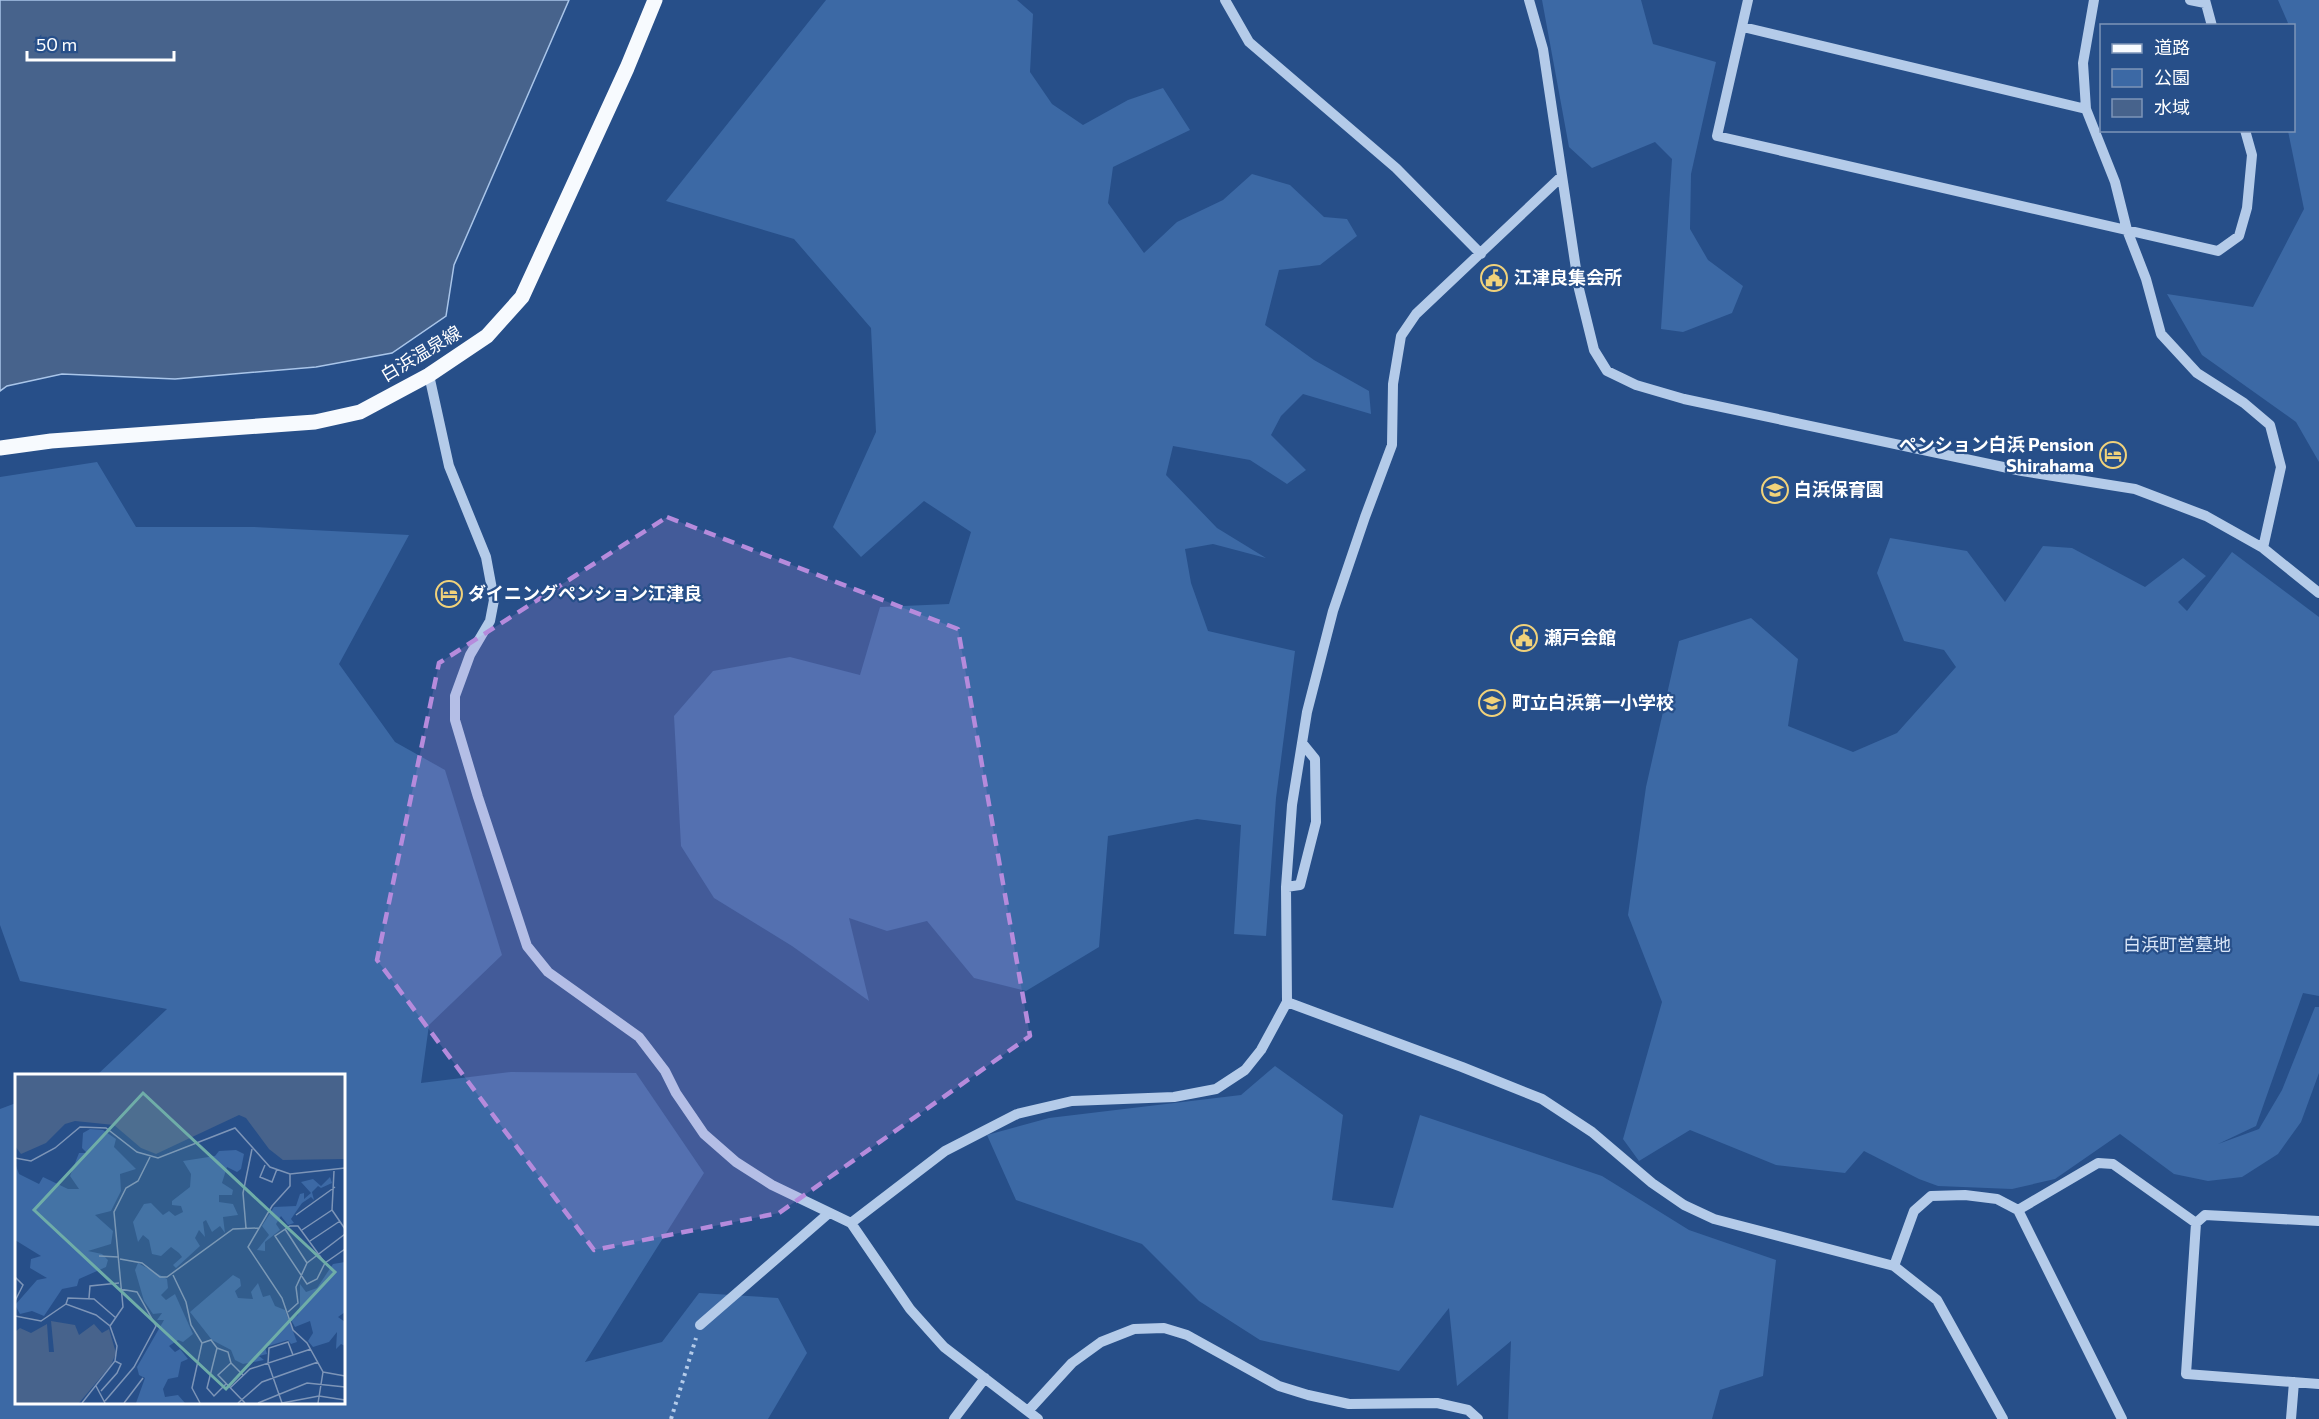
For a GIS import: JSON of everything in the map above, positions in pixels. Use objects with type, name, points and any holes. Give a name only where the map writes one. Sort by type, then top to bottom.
[{"type":"main road","name":"白浜温泉線","points":[[0,448],[51,441],[315,422],[360,412],[429,375],[487,336],[522,297],[627,68],[655,0]]},
{"type":"street","points":[[1225,0],[1249,42],[1396,168],[1481,254]]},
{"type":"street","points":[[1529,0],[1543,49],[1579,289],[1594,350],[1607,370],[1636,385],[1684,399],[2022,471],[2135,489],[2206,516],[2263,548],[2319,593]]},
{"type":"street","points":[[1748,0],[1717,136],[2218,251],[2239,236],[2247,208],[2252,155],[2246,132]]},
{"type":"street","points":[[2094,0],[2083,63],[2086,109],[2115,182],[2127,230],[2146,279],[2161,334],[2197,373],[2244,403],[2270,425],[2281,466],[2263,548]]},
{"type":"street","points":[[2190,0],[2205,1],[2211,24]]},
{"type":"street","points":[[1743,27],[2086,109]]},
{"type":"street","points":[[851,1223],[945,1151],[1017,1114],[1072,1101],[1174,1097],[1216,1089],[1245,1070],[1261,1050],[1287,1002],[1286,887],[1292,805],[1307,712],[1334,610],[1392,445],[1393,384],[1401,336],[1416,314],[1561,177]]},
{"type":"street","points":[[429,375],[449,466],[486,557],[494,600],[490,621],[470,655],[455,696],[455,720],[527,946],[548,972],[639,1037],[665,1071],[676,1093],[704,1134],[736,1162],[772,1185],[851,1223],[910,1309],[944,1347],[1038,1419]]},
{"type":"street","points":[[1286,887],[1300,885],[1316,822],[1315,759],[1302,743]]},
{"type":"street","points":[[1287,1002],[1542,1099],[1592,1132],[1652,1183],[1684,1205],[1714,1219],[1894,1266],[1937,1300],[2003,1419]]},
{"type":"street","points":[[2018,1210],[2098,1163],[2113,1164],[2196,1223]]},
{"type":"street","points":[[1894,1266],[1914,1211],[1931,1196],[1965,1195],[1998,1198],[2018,1210],[2122,1419]]},
{"type":"street","points":[[700,1325],[829,1213]]},
{"type":"street","points":[[2319,1221],[2205,1215],[2196,1223],[2186,1374],[2319,1384]]},
{"type":"street","points":[[1028,1411],[1072,1363],[1101,1342],[1134,1329],[1164,1328],[1187,1335],[1280,1386],[1308,1395],[1349,1404],[1437,1403],[1468,1410],[1478,1419]]},
{"type":"street","points":[[954,1419],[985,1378]]},
{"type":"street","points":[[2291,1419],[2294,1382]]},
{"type":"path","points":[[671,1419],[700,1325]]},
{"type":"highlighted area","points":[[667,517],[958,629],[1030,1036],[779,1213],[594,1250],[377,960],[439,663]]},
{"type":"green space","points":[[826,0],[1017,0],[1033,14],[1030,72],[1052,104],[1083,125],[1128,100],[1163,88],[1190,130],[1113,167],[1108,203],[1144,253],[1177,222],[1223,200],[1252,174],[1290,185],[1324,217],[1347,219],[1357,236],[1320,265],[1279,270],[1265,325],[1314,360],[1369,391],[1371,414],[1303,394],[1281,416],[1271,435],[1306,470],[1287,484],[1250,460],[1173,446],[1166,475],[1217,528],[1266,558],[1213,544],[1185,549],[1191,583],[1208,631],[1295,651],[1276,798],[1266,936],[1234,934],[1241,825],[1197,819],[1108,836],[1099,947],[1026,991],[974,978],[927,921],[887,931],[849,918],[869,1001],[792,946],[714,898],[681,846],[674,716],[713,671],[790,657],[860,675],[880,607],[949,604],[971,532],[924,501],[861,557],[833,527],[876,432],[871,328],[794,239],[666,201]]},
{"type":"green space","points":[[1542,0],[1641,0],[1653,44],[1716,62],[1691,174],[1690,229],[1708,260],[1743,286],[1732,313],[1683,332],[1661,329],[1672,159],[1655,142],[1592,168],[1569,147]]},
{"type":"green space","points":[[2278,0],[2319,0],[2319,462],[2296,422],[2202,355],[2167,294],[2253,307],[2304,209],[2288,132],[2295,132],[2295,24],[2288,23]]},
{"type":"green space","points":[[97,462],[136,527],[254,527],[409,535],[339,664],[395,742],[445,770],[502,955],[429,1025],[421,1083],[511,1072],[636,1073],[704,1173],[585,1362],[662,1342],[699,1293],[778,1298],[807,1353],[768,1419],[0,1419],[0,1109],[15,1103],[15,1404],[345,1404],[345,1074],[98,1074],[167,1009],[20,981],[0,925],[0,477]]},
{"type":"green space","name":"白浜町営墓地","points":[[1890,538],[1967,551],[2005,602],[2043,546],[2072,548],[2145,587],[2183,558],[2206,576],[2178,602],[2187,611],[2232,552],[2319,617],[2319,996],[2303,993],[2256,1126],[2218,1144],[2259,1129],[2282,1090],[2315,1007],[2319,1007],[2319,1073],[2301,1122],[2278,1154],[2242,1177],[2208,1181],[2174,1174],[2120,1134],[2055,1179],[2012,1189],[1938,1186],[1864,1151],[1845,1173],[1776,1165],[1690,1130],[1639,1161],[1623,1139],[1662,1002],[1628,915],[1646,787],[1679,641],[1751,618],[1798,659],[1788,726],[1853,752],[1897,733],[1956,667],[1944,650],[1904,641],[1877,573]]},
{"type":"green space","points":[[1275,1066],[1343,1115],[1332,1200],[1393,1208],[1420,1115],[1602,1176],[1689,1230],[1776,1260],[1763,1376],[1720,1390],[1712,1419],[1508,1419],[1511,1341],[1457,1386],[1449,1308],[1399,1371],[1260,1340],[1199,1301],[1142,1244],[1016,1200],[987,1135],[1049,1118],[1241,1095]]},
{"type":"water","points":[[0,0],[569,0],[454,265],[446,316],[392,353],[316,367],[175,379],[62,374],[7,386],[0,391]]},
{"type":"place","name":"江津良集会所","points":[[1494,278]]},
{"type":"place","name":"ペンション白浜 Pension Shirahama","points":[[2113,455]]},
{"type":"place","name":"白浜保育園","points":[[1775,490]]},
{"type":"place","name":"ダイニングペンション江津良","points":[[449,594]]},
{"type":"place","name":"瀬戸会館","points":[[1524,638]]},
{"type":"place","name":"町立白浜第一小学校","points":[[1492,703]]}]
